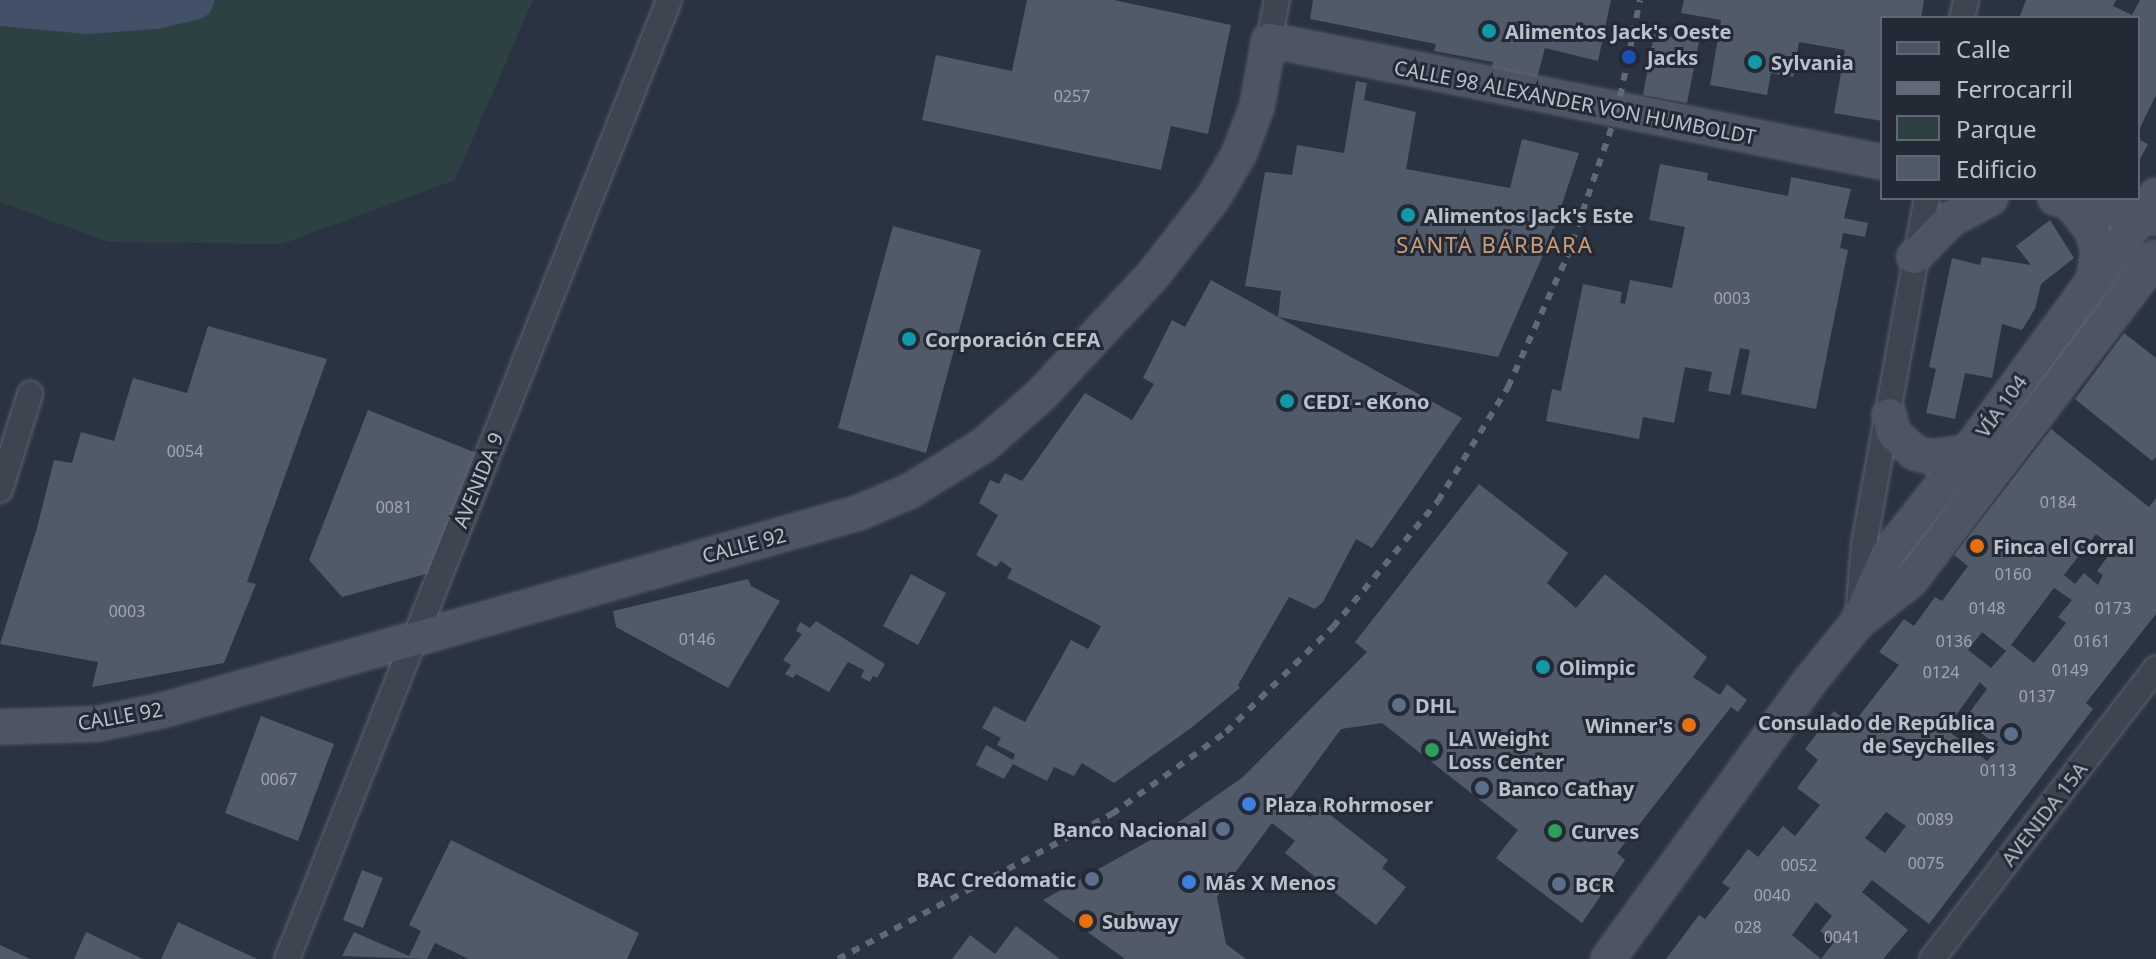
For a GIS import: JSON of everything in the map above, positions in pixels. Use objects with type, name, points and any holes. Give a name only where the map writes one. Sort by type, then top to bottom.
[{"type":"street","name":"AVENIDA 9","points":[[287,959],[669,0]]},
{"type":"street","points":[[1269,40],[1277,0]]},
{"type":"street","name":"CALLE 92","points":[[0,727],[97,724],[164,710],[858,513],[910,491],[984,445],[1042,394],[1153,275],[1213,198],[1239,154],[1257,106],[1269,40]]},
{"type":"street","name":"CALLE 98 ALEXANDER VON HUMBOLDT","points":[[1269,40],[1880,162]]},
{"type":"street","points":[[1857,623],[1864,544],[1927,200]]},
{"type":"street","points":[[1914,257],[1951,219],[1987,200]]},
{"type":"street","points":[[2063,200],[2093,232],[2098,251],[2094,278]]},
{"type":"street","points":[[2071,200],[2151,209]]},
{"type":"street","name":"VÍA 104","points":[[1857,623],[1887,555],[1968,452],[2094,278],[2151,209]]},
{"type":"street","name":"VÍA 104","points":[[1608,959],[1810,681],[1857,623],[1911,580],[2156,257]]},
{"type":"street","points":[[0,490],[30,394]]},
{"type":"street","points":[[1889,415],[1893,433],[1915,453],[1932,457],[1968,452]]},
{"type":"street","name":"AVENIDA 15A","points":[[1932,959],[2155,671]]},
{"type":"green space","points":[[0,0],[533,0],[455,180],[282,244],[109,242],[0,202]]},
{"type":"building","points":[[1027,0],[1114,0],[1231,25],[1208,134],[1171,126],[1161,170],[922,120],[936,55],[1012,71]]},
{"type":"building","name":"Alimentos Jack's Oeste","points":[[1313,0],[1611,0],[1598,61],[1545,48],[1537,78],[1491,69],[1493,62],[1434,51],[1436,44],[1310,19]]},
{"type":"building","name":"Sylvania","points":[[1684,0],[1924,0],[1921,16],[1880,16],[1880,121],[1834,113],[1845,50],[1799,42],[1793,77],[1771,73],[1767,95],[1710,85],[1721,20],[1681,13]]},
{"type":"building","points":[[2026,0],[2116,0],[2113,6],[2132,15],[2140,0],[2156,0],[2156,95],[2140,128],[2140,16],[2020,16]]},
{"type":"building","points":[[1654,34],[1699,42],[1687,103],[1643,95]]},
{"type":"building","name":"Alimentos Jack's Este","points":[[1356,81],[1367,83],[1364,100],[1416,112],[1406,169],[1510,188],[1522,139],[1579,153],[1551,237],[1498,357],[1278,317],[1281,291],[1245,286],[1265,172],[1292,175],[1297,145],[1344,153]]},
{"type":"building","points":[[2140,140],[2148,144],[2140,159]]},
{"type":"building","points":[[1660,164],[1708,173],[1707,180],[1788,196],[1791,177],[1851,189],[1844,218],[1868,223],[1865,237],[1843,233],[1840,248],[1848,250],[1816,409],[1741,394],[1750,350],[1740,348],[1730,395],[1708,391],[1712,372],[1685,367],[1674,423],[1643,417],[1639,439],[1546,421],[1552,389],[1561,391],[1583,284],[1622,292],[1620,303],[1625,304],[1630,280],[1672,288],[1685,227],[1649,220]]},
{"type":"building","points":[[2050,220],[2074,258],[2041,284],[2035,309],[2022,330],[2002,324],[1992,378],[1965,373],[1955,419],[1926,413],[1936,369],[1929,367],[1952,258],[1980,265],[1982,257],[2031,265],[2016,246]]},
{"type":"building","name":"Corporación CEFA","points":[[893,226],[981,250],[926,453],[838,428]]},
{"type":"building","points":[[1211,280],[1462,418],[1372,548],[1356,539],[1323,602],[1315,609],[1289,597],[1238,685],[1240,688],[1191,728],[1114,783],[1082,763],[1074,776],[1054,767],[1047,781],[1013,764],[1004,779],[976,765],[986,745],[1013,760],[1015,754],[997,745],[1001,738],[982,728],[994,706],[1025,722],[1071,640],[1088,649],[1101,626],[1007,578],[1012,569],[1001,561],[996,567],[976,555],[998,515],[979,503],[990,480],[999,484],[1005,473],[1022,481],[1085,393],[1132,420],[1154,384],[1143,378],[1172,320],[1185,327]]},
{"type":"building","points":[[208,326],[327,359],[247,582],[256,584],[224,663],[92,687],[98,662],[0,644],[37,528],[54,460],[72,463],[81,432],[114,441],[133,378],[187,393]]},
{"type":"building","points":[[2124,333],[2156,358],[2156,457],[2152,461],[2075,399]]},
{"type":"building","points":[[368,410],[479,454],[433,572],[342,597],[309,560]]},
{"type":"building","points":[[2051,429],[2149,507],[2156,498],[2156,614],[2086,703],[2093,709],[1929,924],[1872,880],[1862,892],[1908,930],[1883,959],[1821,959],[1666,959],[1699,915],[1705,919],[1730,888],[1722,883],[1748,849],[1758,857],[1783,826],[1795,836],[1820,805],[1797,788],[1818,760],[1805,749],[1834,711],[1852,725],[1899,665],[1879,652],[1904,619],[1914,626],[1935,597],[1942,601],[1968,566],[1954,555]],"holes":[[[2096,534],[2114,548],[2097,571],[2103,575],[2098,585],[2084,573],[2075,584],[2064,575]],[[2054,588],[2072,600],[2058,617],[2066,623],[2034,663],[2011,645]],[[1982,632],[2006,651],[1991,668],[1968,650]],[[1980,682],[1987,689],[1964,720],[1999,747],[1987,761],[1946,729]],[[1886,812],[1906,826],[1885,853],[1865,838]],[[1816,902],[1832,916],[1820,931],[1834,942],[1821,959],[1792,935]]]},
{"type":"building","points":[[1479,484],[1568,553],[1547,583],[1576,608],[1605,574],[1707,657],[1693,677],[1720,695],[1727,684],[1747,700],[1738,712],[1731,707],[1617,853],[1625,860],[1582,923],[1496,858],[1518,830],[1382,723],[1341,729],[1289,800],[1310,817],[1319,806],[1388,860],[1382,868],[1406,887],[1376,925],[1285,853],[1295,841],[1272,823],[1217,897],[1226,944],[1246,959],[1125,959],[1043,900],[1163,833],[1243,777],[1367,652],[1355,642]]},
{"type":"building","points":[[911,574],[946,593],[918,645],[883,626]]},
{"type":"building","points":[[748,579],[751,586],[780,601],[728,688],[616,627],[613,611]]},
{"type":"building","points":[[816,621],[885,664],[877,678],[873,676],[870,682],[861,677],[864,670],[848,662],[829,692],[796,674],[793,678],[785,674],[791,665],[783,660],[802,634],[796,631],[800,622],[810,628]]},
{"type":"building","points":[[261,716],[334,744],[298,841],[225,813]]},
{"type":"building","points":[[451,840],[639,933],[627,959],[469,959],[435,943],[427,959],[342,956],[354,932],[409,956],[421,931],[409,925]]},
{"type":"building","points":[[362,870],[383,878],[363,928],[343,920]]},
{"type":"building","points":[[178,922],[257,959],[161,959]]},
{"type":"building","points":[[1016,926],[1060,959],[952,959],[970,935],[995,954]]},
{"type":"building","points":[[86,932],[143,959],[74,959]]},
{"type":"building","points":[[0,945],[30,959],[0,959]]},
{"type":"waterway","points":[[0,6],[86,14],[155,9],[194,0]]},
{"type":"railway","points":[[838,959],[1112,814],[1226,732],[1333,627],[1438,501],[1508,387],[1567,257],[1617,112],[1640,0]]},
{"type":"place","name":"Alimentos Jack's Oeste","points":[[1489,31]]},
{"type":"place","name":"Jacks","points":[[1629,57]]},
{"type":"place","name":"Sylvania","points":[[1755,62]]},
{"type":"place","name":"Alimentos Jack's Este","points":[[1408,215]]},
{"type":"place","name":"Corporación CEFA","points":[[909,339]]},
{"type":"place","name":"CEDI - eKono","points":[[1287,401]]},
{"type":"place","name":"Finca el Corral","points":[[1977,546]]},
{"type":"place","name":"Olimpic","points":[[1543,667]]},
{"type":"place","name":"DHL","points":[[1399,705]]},
{"type":"place","name":"Winner's","points":[[1689,725]]},
{"type":"place","name":"Consulado de República de Seychelles","points":[[2011,734]]},
{"type":"place","name":"LA Weight Loss Center","points":[[1432,750]]},
{"type":"place","name":"Banco Cathay","points":[[1482,788]]},
{"type":"place","name":"Plaza Rohrmoser","points":[[1249,804]]},
{"type":"place","name":"Banco Nacional","points":[[1223,829]]},
{"type":"place","name":"Curves","points":[[1555,831]]},
{"type":"place","name":"BAC Credomatic","points":[[1092,879]]},
{"type":"place","name":"Más X Menos","points":[[1189,882]]},
{"type":"place","name":"BCR","points":[[1559,884]]},
{"type":"place","name":"Subway","points":[[1086,921]]},
{"type":"district","name":"SANTA BÁRBARA","points":[[1495,245]]}]
